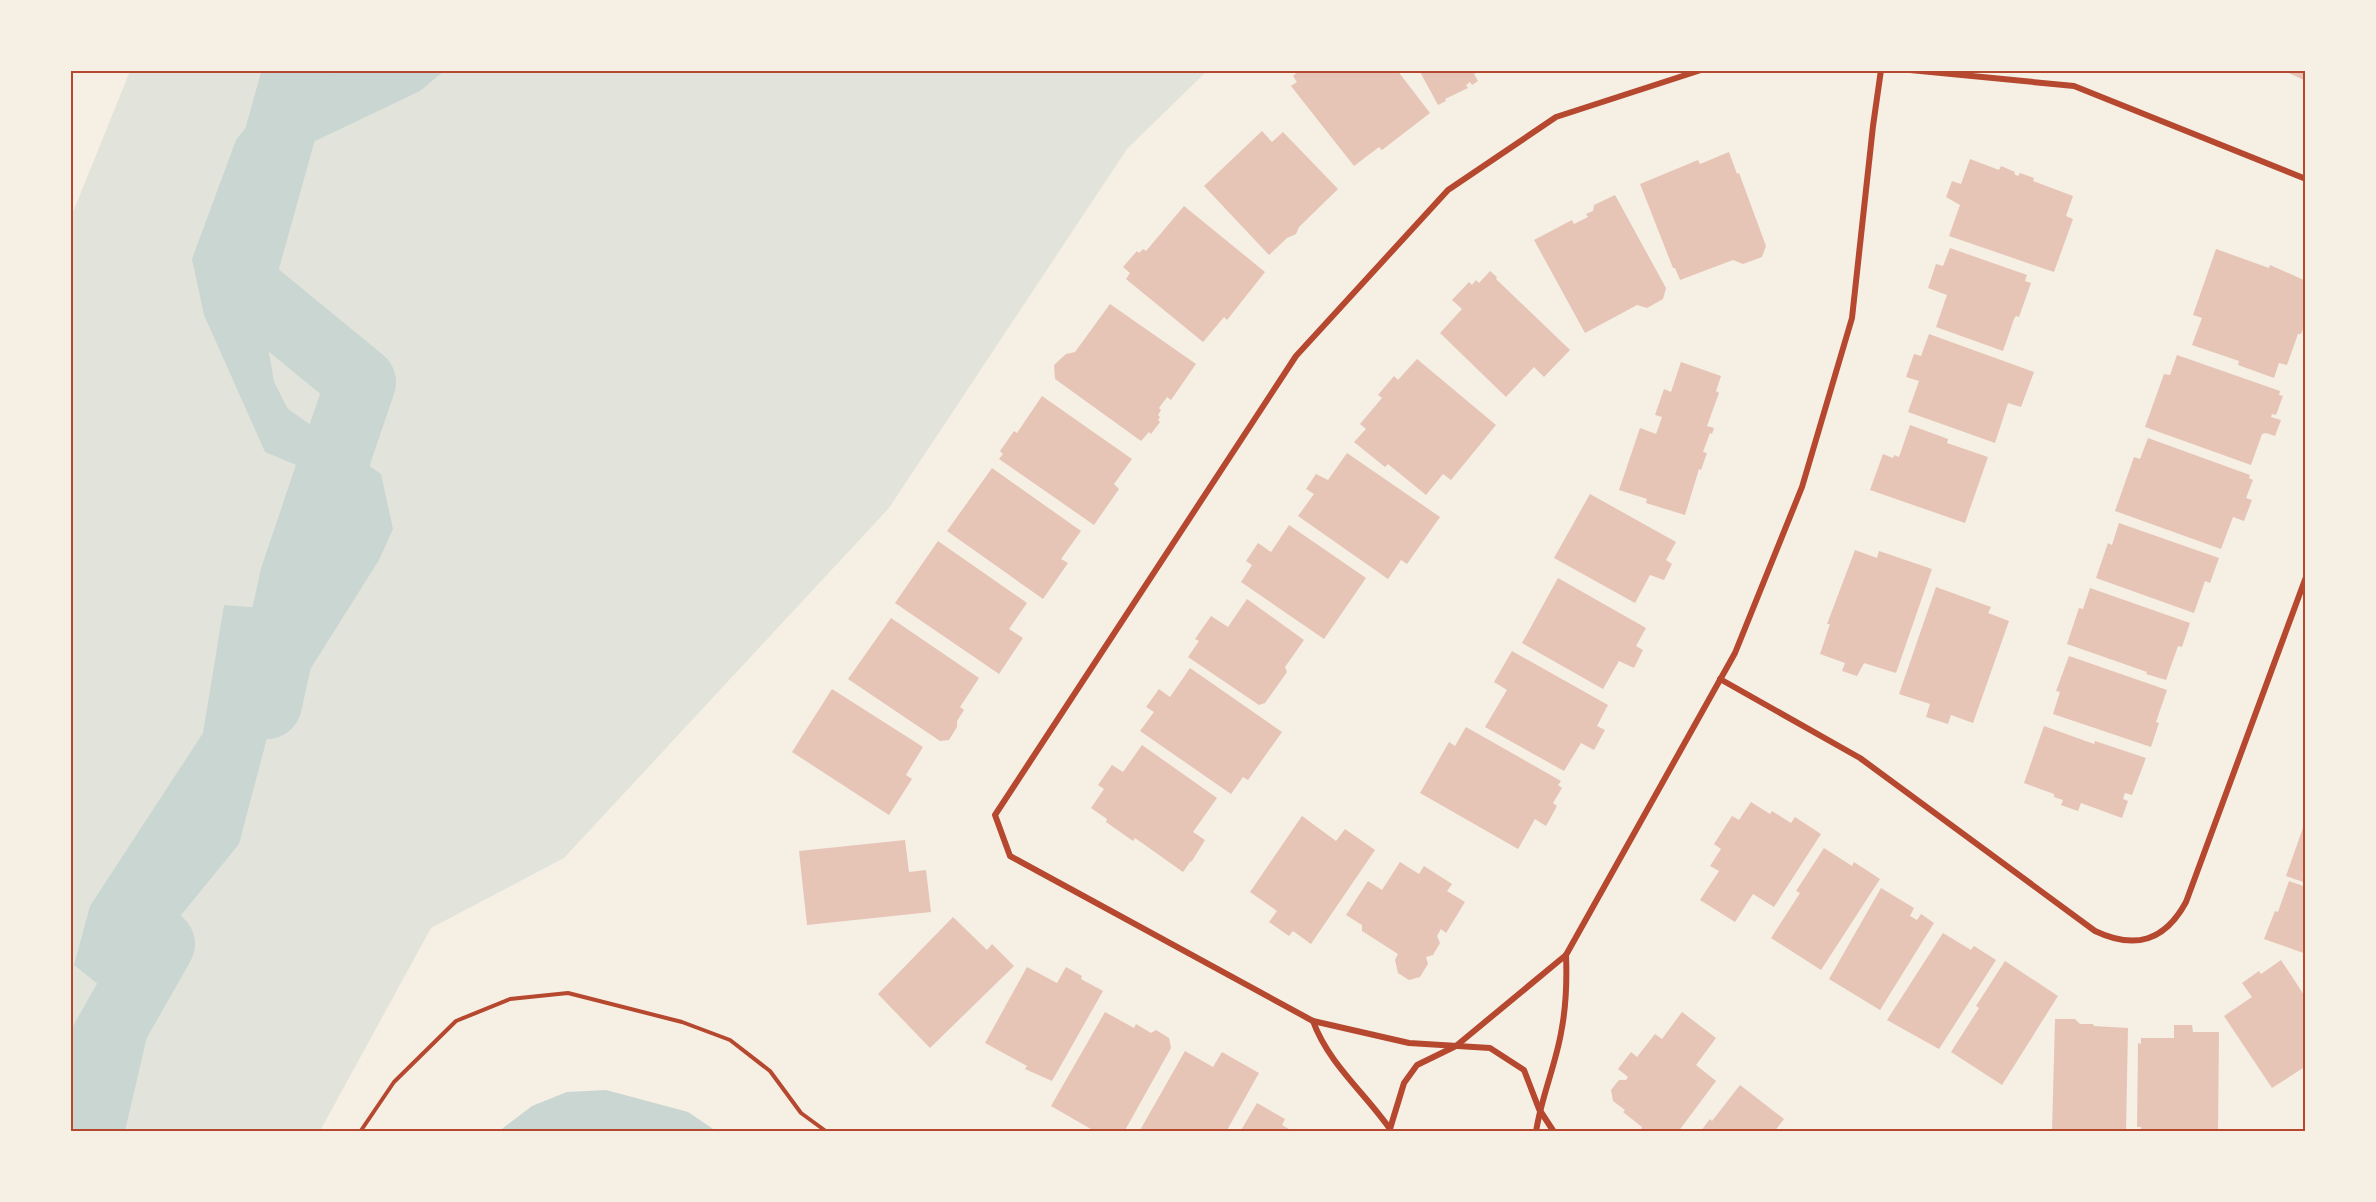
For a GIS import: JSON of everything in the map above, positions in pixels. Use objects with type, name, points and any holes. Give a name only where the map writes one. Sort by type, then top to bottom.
[{"type":"street","points":[[1554,1131],[1539,1109],[1524,1070],[1490,1048],[1409,1043],[1313,1021],[1010,856],[995,815],[1296,356],[1448,190],[1556,117],[1701,70]]},
{"type":"street","points":[[1390,1131],[1404,1083],[1417,1065],[1456,1046],[1566,955],[1735,653],[1802,487],[1852,318],[1881,70]]},
{"type":"street","points":[[1910,70],[2074,86],[2306,179]]},
{"type":"street","points":[[1720,679],[1860,758],[2095,931],[2112,939],[2130,942],[2148,939],[2164,930],[2177,918],[2186,902],[2306,577]]},
{"type":"street","points":[[1536,1131],[1539,1109],[1561,1034],[1567,971],[1566,955]]},
{"type":"street","points":[[1313,1021],[1330,1054],[1390,1131]]},
{"type":"path","points":[[360,1131],[394,1082],[456,1021],[510,999],[568,993],[682,1022],[730,1040],[770,1071],[801,1113],[827,1131]]},
{"type":"shaded area","points":[[130,71],[1207,71],[1127,149],[889,508],[564,858],[431,928],[320,1131],[71,1132],[71,217]]},
{"type":"shaded area","points":[[334,71],[444,71],[420,91],[311,143],[261,212],[257,281],[274,382],[288,409],[381,474],[393,529],[379,560],[267,738],[239,844],[173,925],[125,1131],[74,1131],[116,1040],[99,985],[74,965],[90,906],[203,733],[224,605],[287,610],[329,576],[340,518],[330,479],[265,452],[204,315],[192,259],[236,140],[256,115]]},
{"type":"shaded area","points":[[606,1090],[688,1112],[716,1131],[499,1131],[532,1106],[567,1092]]},
{"type":"building","points":[[1299,70],[1397,70],[1430,113],[1382,150],[1379,147],[1354,166],[1291,86],[1297,82],[1293,76]]},
{"type":"building","points":[[1419,70],[1480,70],[1474,74],[1478,81],[1472,85],[1470,82],[1466,85],[1468,88],[1438,105]]},
{"type":"building","points":[[2282,70],[2306,70],[2306,81]]},
{"type":"building","points":[[1262,131],[1272,142],[1283,132],[1338,189],[1299,227],[1296,234],[1287,238],[1269,255],[1204,186]]},
{"type":"building","points":[[1729,152],[1766,246],[1762,257],[1743,264],[1733,260],[1680,280],[1673,268],[1640,184],[1698,160],[1700,164]]},
{"type":"building","points":[[1970,159],[1999,170],[2001,166],[2015,172],[2014,174],[2018,176],[2020,173],[2034,178],[2033,181],[2073,196],[2066,216],[2073,219],[2054,272],[1949,236],[1960,205],[1946,197],[1952,181],[1961,184]]},
{"type":"building","points":[[1615,195],[1666,288],[1663,299],[1647,308],[1637,305],[1585,333],[1534,240],[1572,220],[1574,224],[1588,217],[1586,214],[1593,211],[1594,205]]},
{"type":"building","points":[[1184,206],[1265,272],[1227,320],[1224,317],[1203,342],[1126,279],[1130,273],[1123,267],[1137,251],[1139,253],[1143,249],[1146,251]]},
{"type":"building","points":[[1950,248],[2027,275],[2025,281],[2031,283],[2019,317],[2016,316],[2014,319],[2003,351],[1936,327],[1947,295],[1928,288],[1936,264],[1943,266]]},
{"type":"building","points":[[2216,249],[2269,268],[2270,265],[2306,281],[2303,309],[2306,310],[2306,322],[2301,334],[2298,334],[2287,365],[2279,363],[2274,378],[2238,365],[2239,361],[2192,345],[2202,318],[2193,315]]},
{"type":"building","points":[[1490,271],[1570,350],[1544,377],[1534,367],[1506,397],[1440,333],[1462,309],[1452,300],[1469,282],[1472,285],[1476,280],[1479,283]]},
{"type":"building","points":[[1110,304],[1196,364],[1171,400],[1167,397],[1159,408],[1161,410],[1158,420],[1160,422],[1151,434],[1149,432],[1141,441],[1055,379],[1054,365],[1066,354],[1075,352]]},
{"type":"building","points":[[1929,334],[2034,372],[2021,407],[2008,403],[1995,443],[1908,412],[1919,381],[1906,377],[1914,354],[1921,356]]},
{"type":"building","points":[[2177,355],[2280,391],[2279,395],[2283,396],[2276,415],[2272,414],[2271,417],[2281,420],[2275,436],[2262,434],[2251,465],[2145,427],[2164,374],[2170,375]]},
{"type":"building","points":[[1417,359],[1496,425],[1451,480],[1443,474],[1426,495],[1388,464],[1385,467],[1354,442],[1366,429],[1360,424],[1382,398],[1378,395],[1394,376],[1398,380]]},
{"type":"building","points":[[1681,362],[1721,376],[1716,391],[1719,393],[1707,426],[1714,428],[1703,452],[1707,453],[1701,470],[1699,469],[1685,515],[1646,503],[1647,499],[1619,490],[1640,428],[1656,434],[1662,417],[1655,415],[1664,389],[1671,392]]},
{"type":"building","points":[[1042,396],[1132,459],[1114,484],[1119,489],[1094,525],[999,459],[1003,454],[1000,451],[1014,431],[1017,433]]},
{"type":"building","points":[[1910,425],[1948,439],[1947,443],[1988,457],[1965,523],[1870,490],[1883,454],[1893,458],[1894,455],[1899,457]]},
{"type":"building","points":[[2148,438],[2250,475],[2249,478],[2253,480],[2246,498],[2252,500],[2244,521],[2233,517],[2221,549],[2115,511],[2134,457],[2140,459]]},
{"type":"building","points":[[1347,453],[1440,517],[1407,564],[1401,560],[1388,579],[1298,516],[1314,494],[1306,489],[1316,474],[1328,480]]},
{"type":"building","points":[[992,468],[1081,531],[1061,559],[1068,563],[1043,599],[947,531]]},
{"type":"building","points":[[1590,494],[1676,542],[1666,560],[1672,564],[1664,580],[1650,575],[1635,603],[1554,558]]},
{"type":"building","points":[[2119,523],[2219,558],[2210,583],[2205,581],[2194,613],[2096,578],[2108,543],[2112,545]]},
{"type":"building","points":[[1289,525],[1366,578],[1324,639],[1241,582],[1252,565],[1246,561],[1258,543],[1271,552]]},
{"type":"building","points":[[938,541],[1027,603],[1009,629],[1023,638],[999,674],[895,603]]},
{"type":"building","points":[[1855,550],[1877,558],[1879,551],[1932,569],[1896,673],[1864,663],[1857,676],[1842,671],[1845,663],[1820,654],[1830,624],[1827,624]]},
{"type":"building","points":[[1558,578],[1646,628],[1636,646],[1643,650],[1634,668],[1619,661],[1603,689],[1522,643]]},
{"type":"building","points":[[1936,587],[1991,607],[1988,613],[2009,621],[1973,723],[1951,715],[1948,724],[1926,717],[1930,704],[1899,694]]},
{"type":"building","points":[[2090,588],[2190,623],[2182,647],[2178,646],[2166,680],[2067,644],[2079,608],[2083,609]]},
{"type":"building","points":[[1247,599],[1304,640],[1285,667],[1287,672],[1265,703],[1259,705],[1188,657],[1199,641],[1195,639],[1211,616],[1228,627]]},
{"type":"building","points":[[891,618],[979,678],[960,707],[964,710],[949,740],[940,741],[848,679]]},
{"type":"building","points":[[1512,651],[1608,705],[1597,726],[1605,730],[1594,750],[1581,743],[1564,771],[1485,727],[1507,690],[1494,682]]},
{"type":"building","points":[[2069,656],[2167,690],[2156,722],[2159,723],[2151,747],[2053,714],[2060,692],[2056,691]]},
{"type":"building","points":[[1190,668],[1282,732],[1248,780],[1243,777],[1231,794],[1140,731],[1154,712],[1146,707],[1159,689],[1170,697]]},
{"type":"building","points":[[832,689],[923,747],[906,775],[912,779],[889,815],[792,752]]},
{"type":"building","points":[[2044,726],[2094,744],[2095,741],[2146,758],[2132,795],[2125,793],[2123,799],[2128,801],[2122,818],[2081,803],[2078,811],[2061,805],[2063,800],[2054,797],[2054,794],[2024,783]]},
{"type":"building","points":[[1466,727],[1561,781],[1558,785],[1562,788],[1553,803],[1557,806],[1546,826],[1535,819],[1518,849],[1420,793],[1449,742],[1455,746]]},
{"type":"building","points":[[1142,745],[1217,798],[1193,832],[1205,840],[1183,872],[1135,838],[1133,841],[1091,808],[1104,789],[1098,785],[1112,765],[1123,772]]},
{"type":"building","points":[[1751,802],[1791,823],[1795,817],[1821,834],[1774,907],[1753,894],[1735,922],[1700,900],[1719,871],[1710,866],[1721,849],[1714,844],[1732,816],[1739,820]]},
{"type":"building","points":[[1302,816],[1336,841],[1345,829],[1375,850],[1311,944],[1293,931],[1289,936],[1269,922],[1277,911],[1250,892]]},
{"type":"building","points":[[2306,822],[2306,883],[2286,876]]},
{"type":"building","points":[[905,840],[909,872],[926,870],[931,912],[807,925],[799,851]]},
{"type":"building","points":[[1824,848],[1852,866],[1854,862],[1880,879],[1821,970],[1771,938],[1800,893],[1796,891]]},
{"type":"building","points":[[1400,862],[1419,874],[1424,866],[1452,884],[1447,891],[1465,902],[1446,933],[1441,929],[1437,936],[1440,943],[1433,955],[1426,957],[1428,964],[1420,977],[1409,980],[1398,973],[1395,960],[1398,954],[1362,931],[1362,925],[1346,915],[1368,881],[1382,890]]},
{"type":"building","points":[[2289,881],[2306,887],[2306,954],[2264,939],[2275,911],[2278,912]]},
{"type":"building","points":[[1881,888],[1914,908],[1910,916],[1917,920],[1921,914],[1934,923],[1880,1010],[1829,979]]},
{"type":"building","points":[[953,917],[987,950],[992,944],[1014,966],[930,1048],[878,994]]},
{"type":"building","points":[[1943,933],[1971,950],[1974,946],[1996,960],[1939,1049],[1887,1020]]},
{"type":"building","points":[[2281,960],[2306,998],[2306,1066],[2272,1088],[2224,1016],[2252,997],[2242,983],[2259,971],[2261,974]]},
{"type":"building","points":[[2005,961],[2058,996],[2002,1085],[1951,1052],[1979,1008],[1976,1006]]},
{"type":"building","points":[[1027,967],[1057,983],[1066,967],[1082,976],[1081,979],[1103,991],[1052,1081],[1025,1069],[1027,1066],[985,1043]]},
{"type":"building","points":[[1105,1012],[1134,1028],[1136,1024],[1151,1033],[1156,1030],[1169,1038],[1171,1048],[1124,1132],[1096,1132],[1051,1106]]},
{"type":"building","points":[[1682,1012],[1716,1038],[1696,1065],[1716,1081],[1678,1132],[1640,1132],[1642,1127],[1613,1101],[1611,1090],[1619,1080],[1626,1080],[1628,1077],[1618,1069],[1631,1052],[1637,1057],[1655,1034],[1662,1039]]},
{"type":"building","points":[[2055,1019],[2075,1019],[2080,1024],[2128,1028],[2126,1132],[2052,1132]]},
{"type":"building","points":[[2174,1025],[2192,1025],[2193,1032],[2219,1032],[2218,1132],[2141,1132],[2141,1127],[2137,1127],[2138,1043],[2141,1044],[2141,1038],[2174,1038]]},
{"type":"building","points":[[1185,1051],[1213,1067],[1222,1052],[1259,1073],[1226,1132],[1139,1132]]},
{"type":"building","points":[[1740,1085],[1784,1119],[1774,1132],[1700,1132],[1710,1119],[1712,1121]]},
{"type":"building","points":[[1257,1103],[1285,1119],[1282,1125],[1294,1132],[1240,1132]]},
{"type":"waterway","points":[[267,704],[295,577],[361,382],[239,282],[298,70]]},
{"type":"waterway","points":[[70,1102],[160,944]]}]
